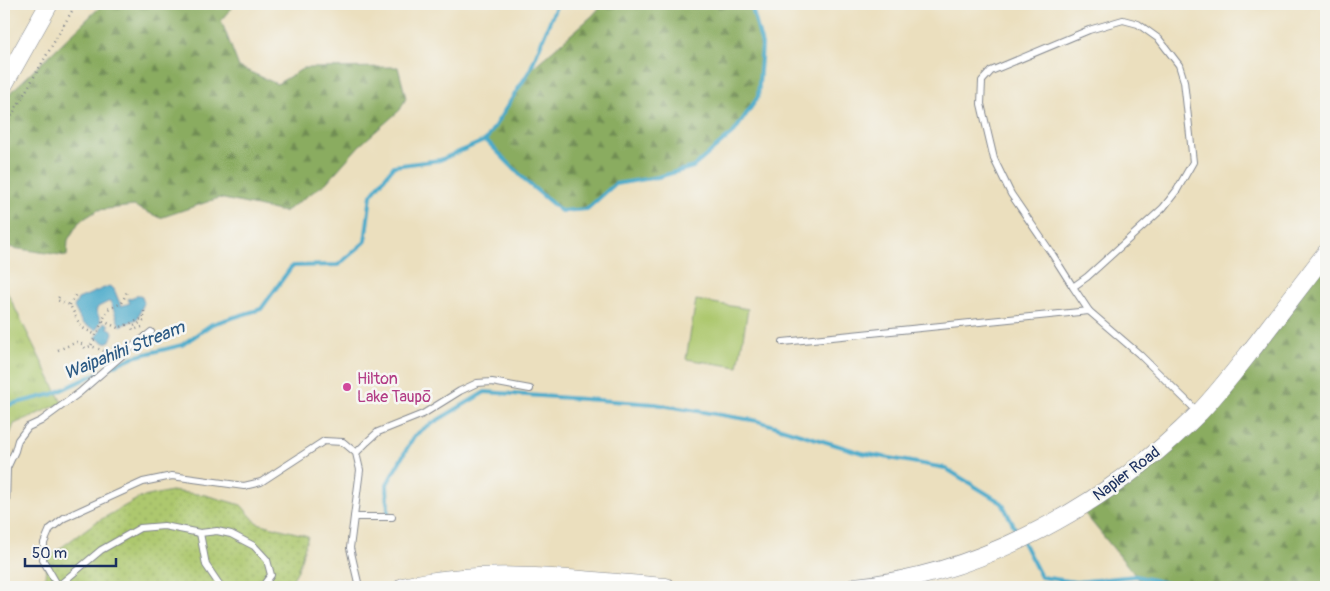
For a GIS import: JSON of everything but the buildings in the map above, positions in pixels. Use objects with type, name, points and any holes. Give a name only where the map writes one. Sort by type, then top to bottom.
[{"type":"main road","points":[[4,84],[49,4]]},
{"type":"main road","name":"Napier Road","points":[[854,587],[899,580],[943,569],[991,553],[1084,504],[1119,482],[1146,461],[1199,413],[1229,378],[1326,253]]},
{"type":"main road","points":[[403,587],[457,578],[511,576],[666,587]]},
{"type":"lane","points":[[1073,288],[1163,208],[1177,190],[1192,162],[1184,81],[1179,65],[1159,39],[1138,24],[1123,20],[1089,30],[991,71],[982,81],[981,104],[994,159],[1011,194],[1052,254],[1073,288],[1089,311],[1139,354],[1199,413]]},
{"type":"lane","points":[[783,342],[1089,311]]},
{"type":"lane","points":[[6,505],[7,468],[16,451],[18,440],[28,428],[41,421],[79,393],[151,332]]},
{"type":"lane","points":[[356,454],[378,432],[423,414],[460,391],[478,383],[492,382],[530,389]]},
{"type":"lane","points":[[262,587],[271,575],[267,560],[254,546],[224,532],[200,533],[164,526],[140,528],[100,550],[57,586],[43,560],[44,543],[50,529],[64,518],[143,482],[172,476],[244,486],[262,482],[324,441],[343,442],[356,454],[360,470],[350,548],[359,587]]},
{"type":"lane","points":[[354,517],[392,517]]},
{"type":"lane","points":[[200,533],[206,565],[221,587]]},
{"type":"path","points":[[4,129],[76,4]]},
{"type":"path","points":[[91,346],[108,309],[122,303],[127,291]]},
{"type":"path","points":[[70,305],[76,294]]},
{"type":"path","points":[[59,296],[57,300],[70,305],[81,327],[96,335]]},
{"type":"path","points":[[144,338],[142,336],[152,329],[150,324],[133,330],[132,327],[144,321],[144,311],[146,309]]},
{"type":"path","points":[[103,321],[118,328],[144,318]]},
{"type":"path","points":[[58,350],[77,342],[82,344],[84,348],[91,346],[104,351],[120,346]]},
{"type":"green space","points":[[103,4],[235,4],[221,20],[239,67],[277,84],[304,68],[398,67],[406,98],[400,110],[359,146],[326,183],[284,212],[219,198],[160,218],[134,206],[98,210],[79,222],[68,240],[67,256],[4,245],[4,99]]},
{"type":"green space","points":[[603,4],[751,4],[762,45],[758,97],[734,132],[693,167],[658,177],[615,184],[587,209],[561,211],[528,183],[486,140],[530,70],[592,16]]},
{"type":"green space","points":[[1326,253],[1326,587],[1145,587],[1081,509],[1196,416]]},
{"type":"green space","points":[[4,286],[62,403],[14,424],[4,450]]},
{"type":"green space","points":[[696,300],[748,309],[738,367],[686,359]]},
{"type":"green space","points":[[171,491],[205,495],[241,505],[257,523],[308,536],[298,570],[288,587],[44,587],[47,558],[93,524],[139,498]]},
{"type":"water","points":[[109,286],[114,289],[121,306],[130,303],[128,299],[138,295],[142,297],[144,303],[137,319],[120,326],[110,301],[98,307],[96,311],[101,321],[96,330],[82,323],[74,307],[78,299]]},
{"type":"water","points":[[104,322],[109,325],[107,327],[113,333],[110,341],[105,343],[96,338]]},
{"type":"waterway","name":"Waipahihi Stream","points":[[111,367],[133,357],[182,345],[212,324],[261,309],[292,266],[338,265],[365,242],[371,195],[394,166],[440,160],[486,140],[530,70],[557,4]]},
{"type":"waterway","points":[[486,140],[528,183],[561,211],[587,209],[615,184],[658,177],[693,167],[734,132],[758,97],[762,45],[751,4]]},
{"type":"waterway","name":"Waipahihi Stream","points":[[4,406],[53,394],[100,372]]},
{"type":"waterway","points":[[388,512],[387,484],[414,436],[485,392],[655,404],[758,421],[862,453],[945,468],[1002,503],[1018,534]]},
{"type":"waterway","points":[[1023,542],[1041,577],[1076,582],[1136,576],[1183,587]]},
{"type":"place","name":"Hilton Lake Taupō","points":[[347,387]]}]
